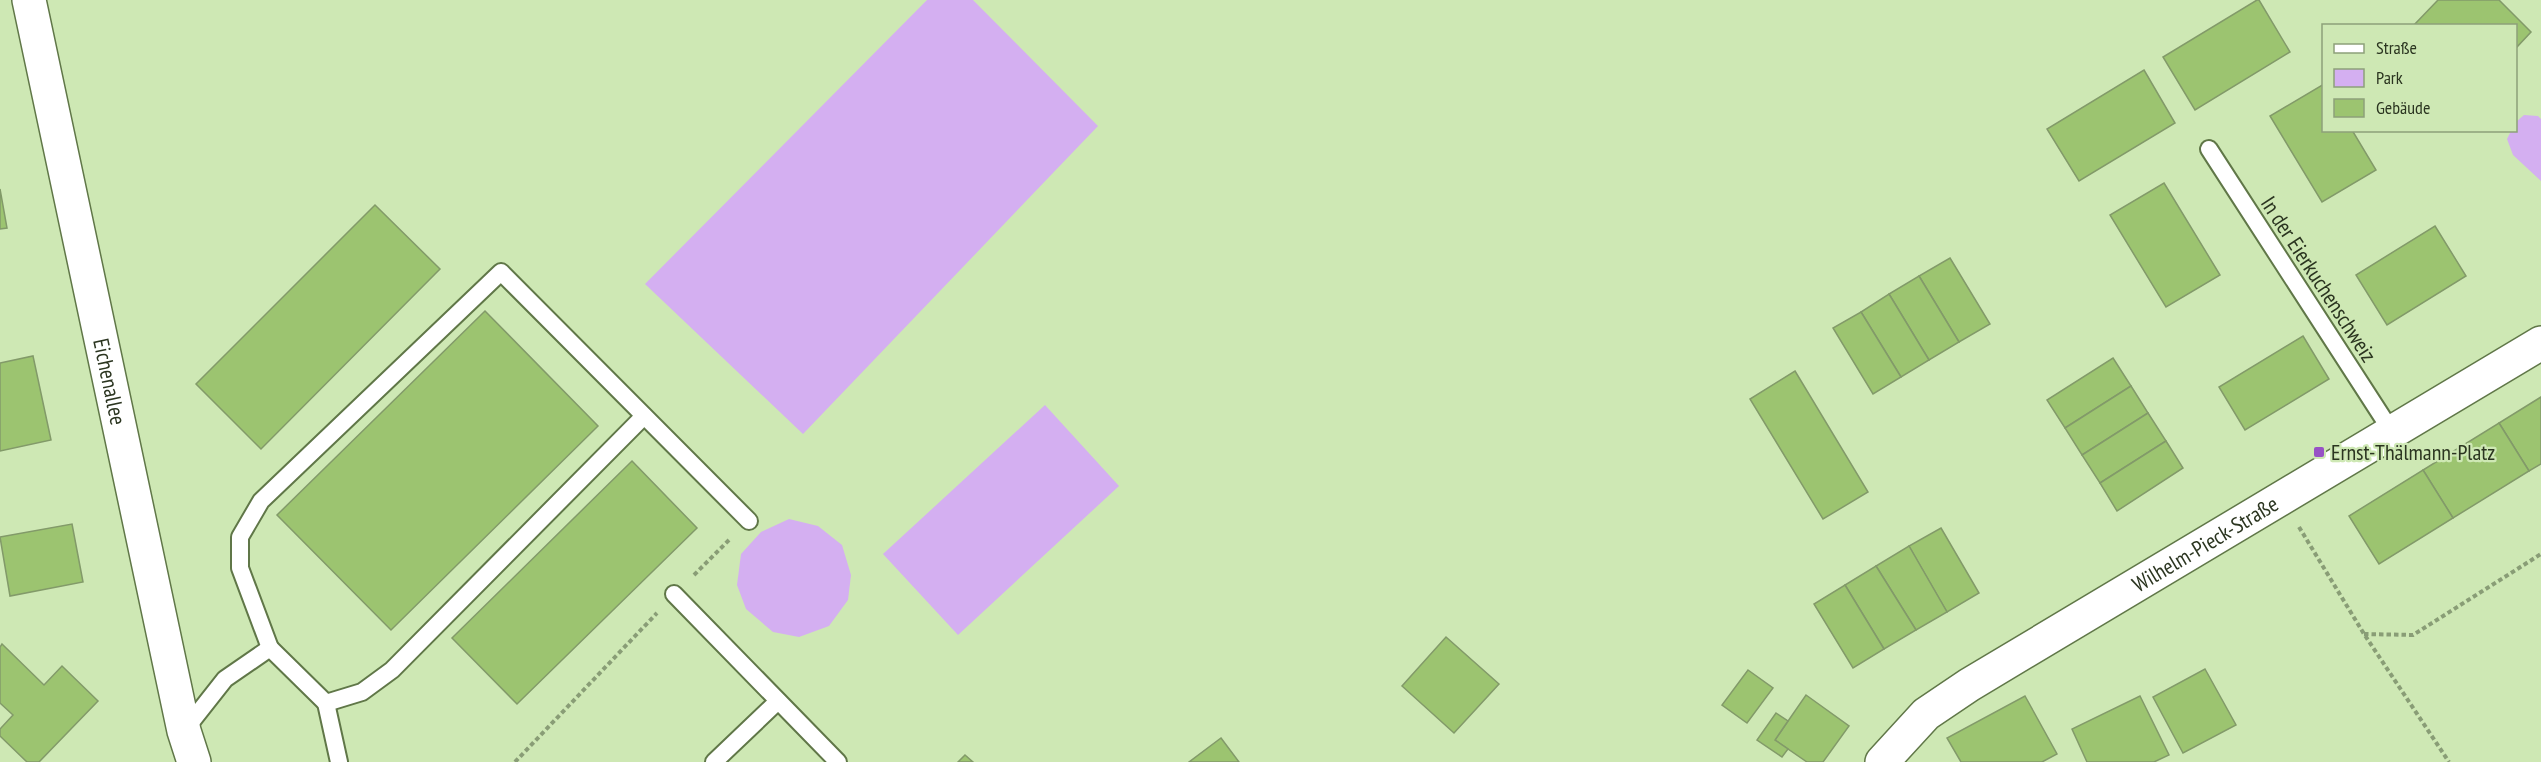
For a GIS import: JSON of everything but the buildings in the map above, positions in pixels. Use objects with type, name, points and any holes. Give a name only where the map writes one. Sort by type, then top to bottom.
[{"type":"street","name":"Eichenallee","points":[[28,0],[184,731],[194,762]]},
{"type":"street","name":"Wilhelm-Pieck-Straße","points":[[1882,762],[1926,714],[1969,685],[2541,343]]},
{"type":"lane","name":"In der Eierkuchenschweiz","points":[[2209,149],[2392,432]]},
{"type":"lane","points":[[339,762],[326,704],[270,648],[240,568],[240,537],[261,501],[501,272],[749,521]]},
{"type":"lane","points":[[326,704],[362,692],[392,670],[644,416]]},
{"type":"lane","points":[[674,594],[838,762]]},
{"type":"lane","points":[[184,731],[225,680],[270,648]]},
{"type":"lane","points":[[714,762],[778,701]]},
{"type":"path","points":[[2282,498],[2364,634],[2449,762]]},
{"type":"path","points":[[515,762],[674,594],[749,521]]},
{"type":"path","points":[[2364,634],[2413,635],[2541,554]]},
{"type":"green space","points":[[927,0],[973,0],[1098,126],[803,434],[645,284]]},
{"type":"green space","points":[[2524,115],[2538,116],[2541,119],[2541,181],[2513,155],[2507,139],[2510,132],[2517,132],[2517,121]]},
{"type":"green space","points":[[1045,405],[1119,486],[958,635],[883,554]]},
{"type":"green space","points":[[789,519],[818,526],[842,545],[851,575],[848,600],[829,626],[799,637],[773,632],[746,609],[737,585],[741,554],[761,532]]},
{"type":"place","name":"Ernst-Thälmann-Platz","points":[[2319,452]]}]
